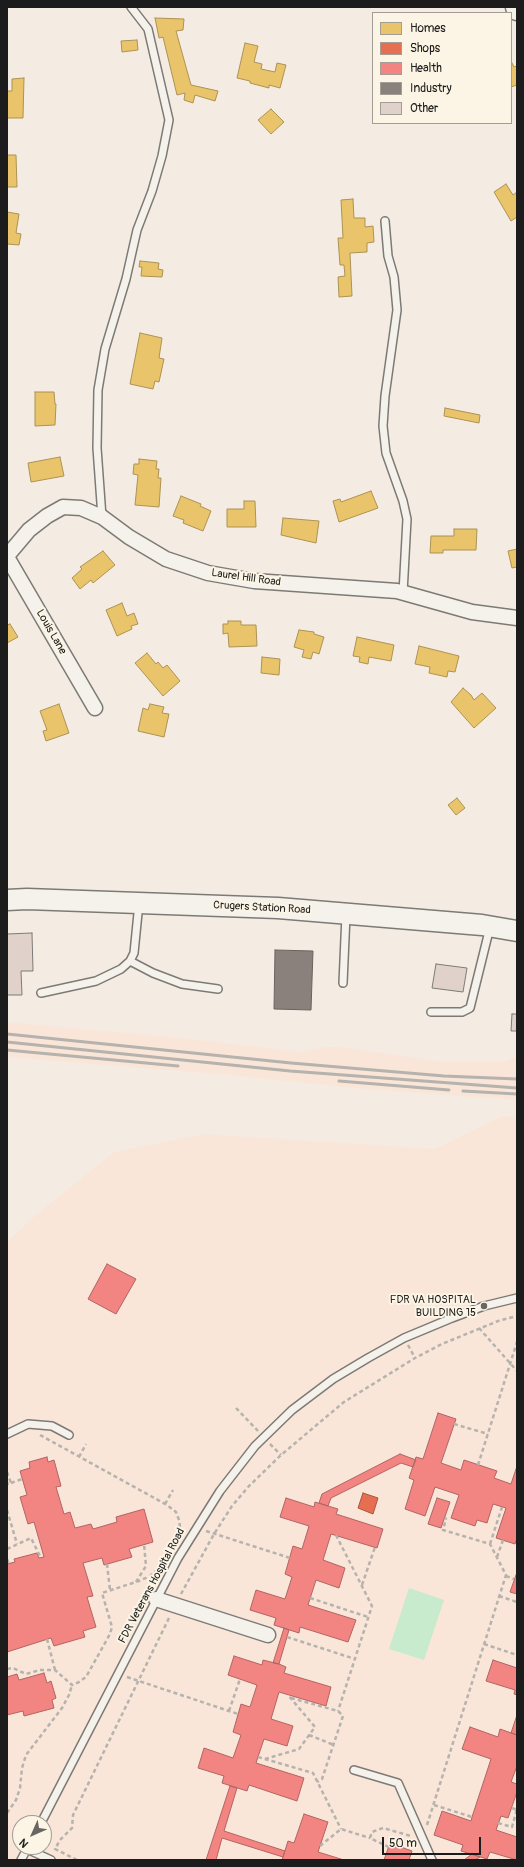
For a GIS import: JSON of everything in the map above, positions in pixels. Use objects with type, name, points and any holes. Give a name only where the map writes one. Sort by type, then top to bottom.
[{"type":"street","name":"Laurel Hill Road","points":[[7,556],[30,530],[47,516],[63,507],[82,508],[102,517],[129,537],[166,559],[208,573],[254,581],[403,592],[472,612],[517,618]]},
{"type":"street","name":"Louis Lane","points":[[7,556],[95,708]]},
{"type":"street","name":"Crugers Station Road","points":[[7,900],[27,898],[278,908],[346,913],[517,930]]},
{"type":"street","points":[[156,1599],[268,1635]]},
{"type":"lane","points":[[102,517],[97,448],[98,390],[105,349],[126,279],[137,230],[152,191],[162,156],[170,120],[148,29],[131,7]]},
{"type":"lane","points":[[385,221],[388,256],[394,277],[397,310],[385,396],[383,426],[386,453],[403,501],[407,519],[403,592]]},
{"type":"lane","points":[[41,993],[96,981],[121,969],[130,961],[134,953],[139,903]]},
{"type":"lane","points":[[343,983],[346,913]]},
{"type":"lane","points":[[431,1012],[462,1012],[470,1008],[490,927]]},
{"type":"lane","points":[[130,961],[153,973],[182,984],[218,989]]},
{"type":"lane","name":"FDR Veterans Hospital Road","points":[[45,1815],[178,1558],[231,1476],[255,1446],[292,1410],[333,1380],[404,1338],[484,1306],[517,1298]]},
{"type":"lane","points":[[7,1434],[28,1424],[52,1426],[69,1435]]},
{"type":"lane","points":[[354,1770],[398,1783],[432,1860]]},
{"type":"lane","points":[[41,1855],[51,1860]]},
{"type":"path","points":[[180,1595],[214,1534],[240,1496],[281,1455],[344,1402],[415,1358],[479,1328],[517,1316]]},
{"type":"path","points":[[479,1328],[517,1371]]},
{"type":"path","points":[[478,1465],[517,1342]]},
{"type":"path","points":[[411,1350],[415,1358]]},
{"type":"path","points":[[236,1408],[260,1432]]},
{"type":"path","points":[[454,1424],[488,1434]]},
{"type":"path","points":[[34,1432],[165,1504],[176,1512],[180,1528],[178,1538],[174,1544]]},
{"type":"path","points":[[79,1457],[86,1444]]},
{"type":"path","points":[[270,1444],[281,1455]]},
{"type":"path","points":[[7,1472],[9,1483],[22,1480]]},
{"type":"path","points":[[165,1504],[172,1490]]},
{"type":"path","points":[[490,1544],[502,1507]]},
{"type":"path","points":[[7,1510],[17,1544]]},
{"type":"path","points":[[445,1518],[443,1530],[490,1544],[506,1576],[514,1579]]},
{"type":"path","points":[[203,1529],[214,1534],[290,1558]]},
{"type":"path","points":[[336,1535],[372,1606],[338,1711]]},
{"type":"path","points":[[7,1549],[31,1538],[40,1558]]},
{"type":"path","points":[[497,1557],[503,1540]]},
{"type":"path","points":[[135,1582],[146,1566],[144,1544]]},
{"type":"path","points":[[362,1586],[375,1547]]},
{"type":"path","points":[[72,1685],[86,1677],[110,1634],[112,1627],[102,1593],[150,1576],[159,1568],[167,1556]]},
{"type":"path","points":[[7,1559],[9,1564]]},
{"type":"path","points":[[107,1564],[110,1590]]},
{"type":"path","points":[[370,1838],[372,1832],[383,1828],[423,1839],[506,1576]]},
{"type":"path","points":[[499,1596],[517,1602]]},
{"type":"path","points":[[310,1598],[368,1617]]},
{"type":"path","points":[[77,1860],[55,1849],[60,1840],[72,1828],[73,1815],[172,1610]]},
{"type":"path","points":[[287,1637],[355,1659]]},
{"type":"path","points":[[47,1639],[55,1670],[72,1685]]},
{"type":"path","points":[[484,1644],[517,1655]]},
{"type":"path","points":[[7,1669],[13,1668],[26,1674],[40,1670],[55,1670]]},
{"type":"path","points":[[127,1677],[138,1682],[238,1714]]},
{"type":"path","points":[[229,1711],[240,1679]]},
{"type":"path","points":[[7,1813],[16,1800],[20,1788],[26,1755],[62,1708],[69,1695],[72,1685]]},
{"type":"path","points":[[264,1759],[299,1749],[315,1727],[288,1695]]},
{"type":"path","points":[[291,1698],[338,1711],[343,1716],[322,1779],[317,1782]]},
{"type":"path","points":[[309,1736],[334,1744]]},
{"type":"path","points":[[258,1757],[313,1773],[341,1829],[370,1838],[389,1847]]},
{"type":"path","points":[[434,1805],[472,1817]]},
{"type":"path","points":[[498,1823],[512,1827],[517,1810],[512,1808]]},
{"type":"path","points":[[320,1846],[341,1829]]},
{"type":"shaded area","points":[[7,1022],[183,1038],[301,1052],[323,1047],[341,1047],[436,1061],[499,1062],[517,1057],[517,1100],[374,1090],[228,1075],[7,1057]]},
{"type":"shaded area","points":[[502,1116],[517,1117],[517,1860],[7,1860],[7,1242],[37,1214],[114,1152],[205,1134],[435,1149]]},
{"type":"green space","points":[[409,1588],[444,1600],[424,1660],[389,1649]]},
{"type":"building: Homes","points":[[155,18],[184,19],[183,30],[176,31],[191,85],[218,91],[215,101],[195,95],[193,103],[184,100],[185,93],[177,95],[163,37],[159,38]]},
{"type":"building: Homes","points":[[137,40],[138,50],[122,52],[121,41]]},
{"type":"building: Homes","points":[[245,43],[258,46],[254,62],[262,64],[261,69],[275,72],[277,63],[286,65],[280,88],[269,85],[269,88],[237,78]]},
{"type":"building: Homes","points":[[512,63],[514,67],[517,66],[517,85],[512,87]]},
{"type":"building: Homes","points":[[24,78],[23,118],[7,118],[7,91],[12,91],[12,79]]},
{"type":"building: Homes","points":[[271,109],[284,122],[271,134],[258,120]]},
{"type":"building: Homes","points":[[7,155],[16,155],[17,187],[7,187]]},
{"type":"building: Homes","points":[[506,184],[513,195],[517,192],[517,217],[511,221],[494,192]]},
{"type":"building: Homes","points":[[353,199],[354,218],[365,218],[365,227],[373,226],[374,242],[367,243],[367,252],[350,253],[352,296],[339,297],[338,277],[345,276],[344,265],[340,265],[338,238],[343,238],[341,200]]},
{"type":"building: Homes","points":[[7,212],[19,214],[16,233],[21,234],[19,245],[7,244]]},
{"type":"building: Homes","points":[[140,261],[159,263],[158,269],[163,270],[162,277],[141,276],[142,267],[139,267]]},
{"type":"building: Homes","points":[[140,333],[162,338],[159,358],[164,359],[159,382],[155,381],[153,389],[130,384]]},
{"type":"building: Homes","points":[[35,392],[54,392],[56,404],[55,425],[35,426]]},
{"type":"building: Homes","points":[[445,408],[480,415],[479,423],[444,416]]},
{"type":"building: Homes","points":[[60,457],[64,476],[31,482],[28,463]]},
{"type":"building: Homes","points":[[139,459],[157,461],[156,469],[159,469],[158,478],[161,478],[159,507],[135,505],[138,475],[133,474],[134,464],[139,464]]},
{"type":"building: Homes","points":[[371,491],[378,508],[339,522],[333,501],[340,499],[341,502]]},
{"type":"building: Homes","points":[[181,496],[201,504],[200,506],[211,511],[203,531],[183,523],[184,520],[173,516]]},
{"type":"building: Homes","points":[[244,501],[255,501],[256,527],[227,527],[227,509],[244,509]]},
{"type":"building: Homes","points":[[283,518],[319,521],[316,543],[281,535]]},
{"type":"building: Homes","points":[[454,529],[477,529],[476,550],[443,550],[443,553],[430,553],[431,536],[454,536]]},
{"type":"building: Homes","points":[[517,549],[517,567],[512,568],[508,551]]},
{"type":"building: Homes","points":[[103,551],[115,565],[93,583],[91,580],[80,589],[72,578],[82,569],[80,567]]},
{"type":"building: Homes","points":[[122,603],[127,616],[134,613],[138,624],[131,626],[132,629],[117,636],[106,610]]},
{"type":"building: Homes","points":[[228,621],[241,621],[241,625],[256,625],[257,646],[229,647],[228,633],[223,634],[223,624],[228,624]]},
{"type":"building: Homes","points":[[10,624],[18,637],[7,643],[7,625]]},
{"type":"building: Homes","points":[[299,630],[314,632],[314,634],[324,637],[319,654],[313,652],[311,659],[302,657],[304,650],[294,647]]},
{"type":"building: Homes","points":[[357,637],[394,645],[391,661],[369,657],[368,664],[359,662],[360,657],[353,656]]},
{"type":"building: Homes","points":[[419,646],[459,656],[455,672],[448,671],[447,677],[429,673],[430,667],[415,664]]},
{"type":"building: Homes","points":[[147,653],[156,664],[158,662],[163,668],[167,665],[180,681],[163,696],[135,663]]},
{"type":"building: Homes","points":[[262,657],[280,659],[279,675],[261,673]]},
{"type":"building: Homes","points":[[463,688],[474,700],[482,693],[496,708],[474,728],[451,702]]},
{"type":"building: Homes","points":[[59,704],[69,733],[46,741],[43,731],[47,730],[40,711]]},
{"type":"building: Homes","points":[[150,704],[164,707],[162,713],[169,714],[164,737],[138,731],[143,708],[148,710]]},
{"type":"building: Homes","points":[[457,798],[465,808],[456,815],[448,805]]},
{"type":"building: Shops","points":[[363,1493],[378,1498],[373,1514],[358,1508]]},
{"type":"building: Health","points":[[107,1264],[136,1279],[116,1314],[88,1299]]},
{"type":"building: Health","points":[[438,1413],[456,1419],[441,1463],[461,1470],[464,1460],[497,1471],[494,1478],[511,1484],[517,1466],[517,1538],[515,1544],[496,1538],[506,1508],[493,1504],[487,1523],[477,1520],[475,1526],[451,1518],[459,1495],[435,1487],[425,1516],[405,1509],[414,1480],[409,1478],[416,1457],[423,1459]]},
{"type":"building: Health","points":[[400,1454],[416,1460],[413,1467],[401,1463],[331,1498],[328,1506],[319,1503],[322,1494]]},
{"type":"building: Health","points":[[47,1457],[48,1462],[54,1460],[61,1486],[56,1487],[64,1514],[70,1512],[75,1528],[91,1524],[93,1529],[117,1522],[116,1517],[144,1509],[153,1542],[129,1549],[132,1557],[104,1565],[102,1558],[83,1563],[93,1596],[87,1597],[96,1627],[83,1631],[85,1637],[54,1646],[51,1638],[7,1652],[7,1564],[15,1562],[14,1559],[37,1553],[39,1558],[44,1557],[34,1522],[28,1524],[20,1497],[27,1495],[20,1471],[30,1468],[29,1462]]},
{"type":"building: Health","points":[[286,1498],[314,1507],[315,1502],[338,1509],[336,1514],[383,1529],[377,1548],[331,1534],[323,1560],[345,1568],[339,1588],[316,1580],[308,1605],[356,1620],[348,1642],[300,1627],[299,1633],[274,1625],[276,1618],[250,1610],[256,1590],[285,1599],[292,1577],[285,1574],[293,1546],[302,1549],[309,1526],[280,1517]]},
{"type":"building: Health","points":[[437,1498],[450,1502],[441,1528],[428,1524]]},
{"type":"building: Health","points":[[517,1575],[517,1594],[510,1592]]},
{"type":"building: Health","points":[[284,1628],[289,1630],[279,1664],[273,1663]]},
{"type":"building: Health","points":[[234,1656],[262,1665],[263,1660],[279,1664],[286,1667],[284,1673],[331,1687],[326,1706],[279,1692],[271,1719],[293,1726],[287,1746],[264,1739],[256,1763],[304,1778],[297,1801],[249,1785],[247,1791],[222,1783],[224,1776],[198,1768],[204,1748],[233,1758],[241,1735],[233,1732],[241,1704],[250,1707],[257,1685],[228,1675]]},
{"type":"building: Health","points":[[493,1660],[517,1668],[517,1695],[514,1694],[515,1690],[486,1681]]},
{"type":"building: Health","points":[[44,1673],[47,1683],[51,1681],[56,1698],[52,1700],[54,1708],[24,1716],[23,1711],[7,1715],[7,1677],[17,1674],[19,1680]]},
{"type":"building: Health","points":[[517,1715],[517,1735],[511,1733]]},
{"type":"building: Health","points":[[470,1727],[498,1737],[500,1729],[517,1735],[517,1766],[511,1782],[517,1784],[517,1792],[508,1818],[501,1816],[496,1830],[517,1837],[517,1860],[490,1852],[487,1859],[461,1851],[463,1845],[434,1835],[442,1811],[471,1821],[491,1759],[462,1749]]},
{"type":"building: Health","points":[[230,1786],[237,1788],[224,1831],[285,1851],[283,1857],[222,1838],[216,1860],[206,1860]]},
{"type":"building: Health","points":[[304,1814],[328,1822],[318,1852],[344,1860],[282,1860],[288,1841],[294,1843]]},
{"type":"building: Health","points":[[390,1843],[412,1851],[409,1860],[384,1860]]},
{"type":"building: Health","points":[[472,1854],[480,1857],[475,1860],[464,1860]]},
{"type":"building: Industry","points":[[275,950],[313,951],[311,1010],[274,1009]]},
{"type":"building: Other","points":[[32,933],[33,971],[21,971],[22,995],[7,995],[7,934]]},
{"type":"building: Other","points":[[436,964],[467,968],[463,992],[432,988]]},
{"type":"building: Other","points":[[512,1014],[517,1014],[517,1031],[511,1031]]},
{"type":"railway","points":[[7,1034],[291,1063],[444,1076],[517,1079]]},
{"type":"railway","points":[[7,1042],[290,1071],[517,1088]]},
{"type":"railway","points":[[7,1050],[178,1066]]},
{"type":"railway","points":[[339,1081],[449,1090]]},
{"type":"railway","points":[[463,1091],[517,1094]]},
{"type":"place","name":"FDR VA HOSPITAL BUILDING 15","points":[[484,1306]]}]
